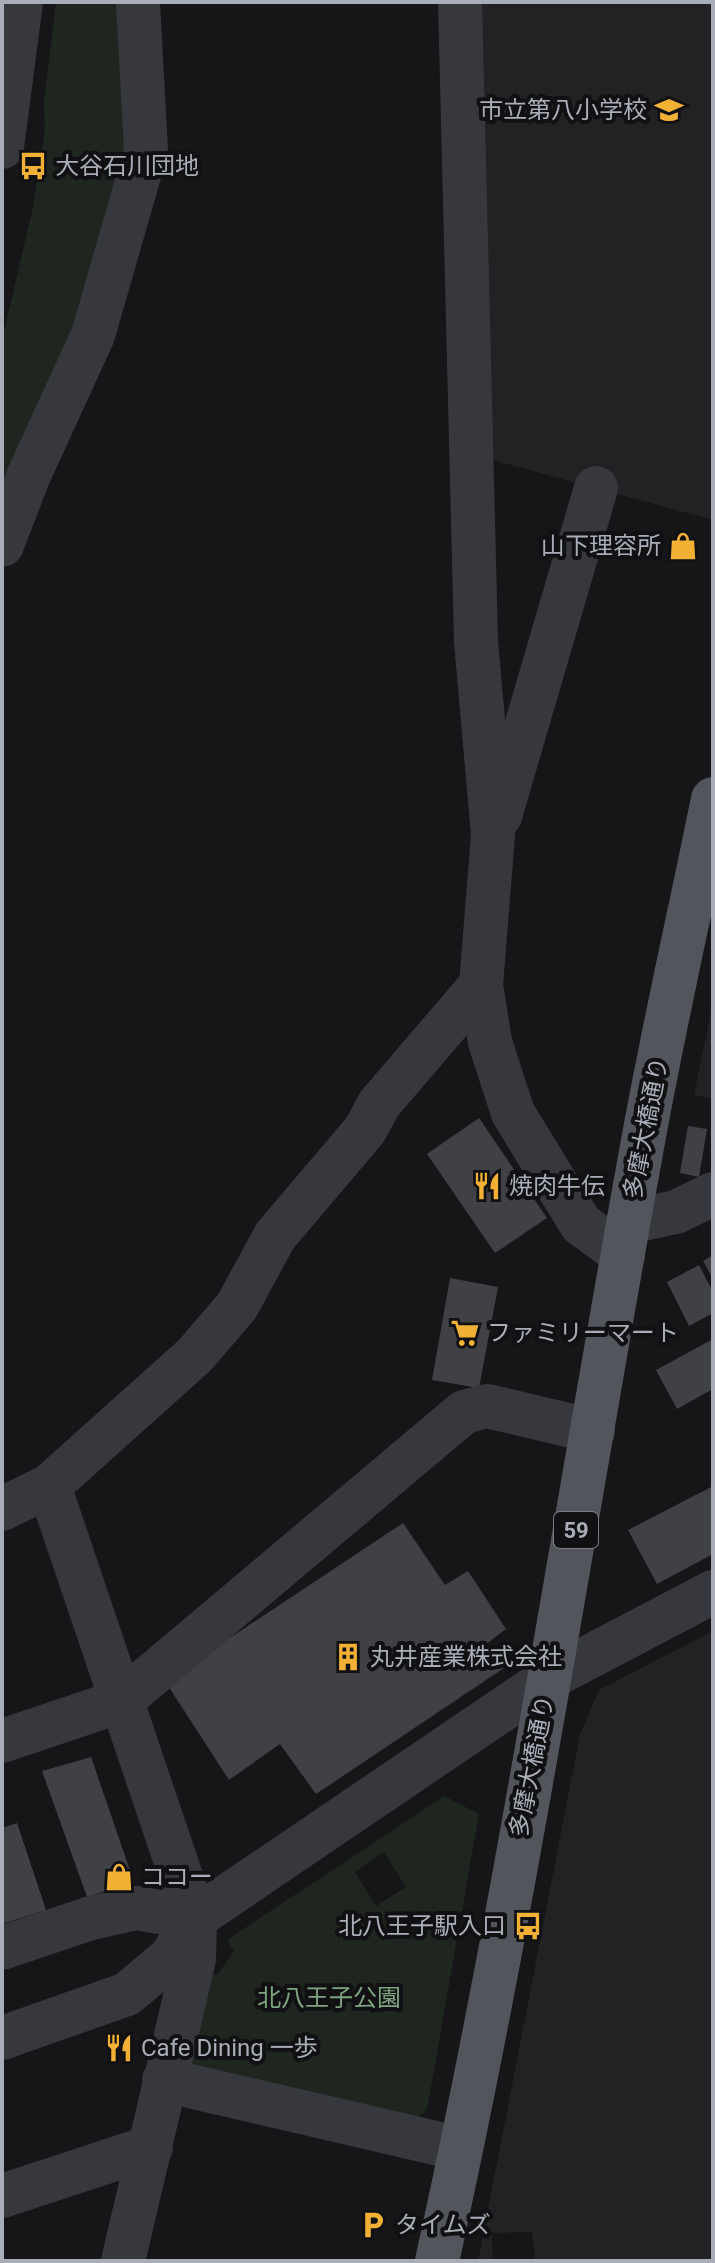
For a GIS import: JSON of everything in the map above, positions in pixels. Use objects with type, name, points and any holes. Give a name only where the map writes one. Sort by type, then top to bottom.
[{"type":"main road","name":"多摩大橋通り","points":[[437,2261],[461,2149],[549,1678],[626,1239],[713,799]]},
{"type":"street","points":[[3,131],[21,2]]},
{"type":"street","points":[[2,545],[28,477],[93,335],[146,151],[138,2]]},
{"type":"street","points":[[460,2],[476,641],[493,835],[481,985],[490,1042],[513,1113],[581,1224],[626,1239],[713,1194]]},
{"type":"street","points":[[493,835],[596,488]]},
{"type":"street","points":[[2,1509],[49,1486],[195,1355],[237,1306],[275,1236],[365,1130],[379,1104],[481,985]]},
{"type":"street","points":[[2,1741],[121,1701],[464,1412],[487,1406],[593,1431]]},
{"type":"street","points":[[49,1486],[195,1918],[194,1959],[123,2261]]},
{"type":"street","points":[[2,2038],[127,1994],[171,1957],[195,1918],[549,1678],[713,1592]]},
{"type":"street","points":[[2,1948],[91,1918],[136,1908],[195,1918]]},
{"type":"street","points":[[164,2080],[461,2149]]},
{"type":"street","points":[[2,2196],[151,2147]]},
{"type":"shaded area","points":[[460,2],[713,2],[713,520],[470,454]]},
{"type":"shaded area","points":[[713,1002],[713,1099],[694,1095]]},
{"type":"shaded area","points":[[713,1631],[713,2261],[535,2261],[532,2232],[492,2233],[493,2261],[478,2261],[580,1734],[599,1690]]},
{"type":"green space","points":[[56,2],[138,2],[146,151],[2,545],[2,340],[33,207],[45,131],[44,101]]},
{"type":"green space","name":"北八王子公園","points":[[444,1796],[479,1814],[427,2110],[409,2124],[196,2074],[184,2060],[205,1973],[217,1975],[234,1951],[227,1940]],"holes":[[[384,1852],[406,1887],[376,1906],[355,1872]]]},
{"type":"building","name":"焼肉牛伝","points":[[479,1118],[547,1218],[495,1253],[427,1154]]},
{"type":"building","points":[[688,1126],[707,1129],[699,1177],[680,1173]]},
{"type":"building","points":[[713,1255],[713,1279],[703,1261]]},
{"type":"building","points":[[699,1265],[713,1292],[713,1313],[689,1326],[667,1282]]},
{"type":"building","name":"ファミリーマート","points":[[450,1278],[498,1287],[479,1388],[432,1380]]},
{"type":"building","points":[[713,1339],[713,1389],[677,1409],[656,1370]]},
{"type":"building","points":[[713,1486],[713,1554],[657,1584],[628,1530]]},
{"type":"building","name":"丸井産業株式会社","points":[[403,1523],[445,1585],[468,1571],[506,1629],[485,1645],[504,1668],[316,1794],[280,1744],[229,1780],[165,1681]]},
{"type":"building","points":[[91,1757],[134,1882],[87,1897],[42,1771]]},
{"type":"building","points":[[17,1823],[46,1910],[2,1924],[2,1828]]},
{"type":"place","name":"市立第八小学校","points":[[669,110]]},
{"type":"place","name":"大谷石川団地","points":[[33,166]]},
{"type":"place","name":"山下理容所","points":[[683,546]]},
{"type":"place","name":"焼肉牛伝","points":[[487,1186]]},
{"type":"place","name":"ファミリーマート","points":[[465,1333]]},
{"type":"place","name":"丸井産業株式会社","points":[[348,1657]]},
{"type":"place","name":"ココー","points":[[119,1877]]},
{"type":"place","name":"北八王子駅入口","points":[[528,1926]]},
{"type":"place","name":"Cafe Dining 一歩","points":[[119,2048]]},
{"type":"place","name":"タイムズ","points":[[373,2225]]}]
